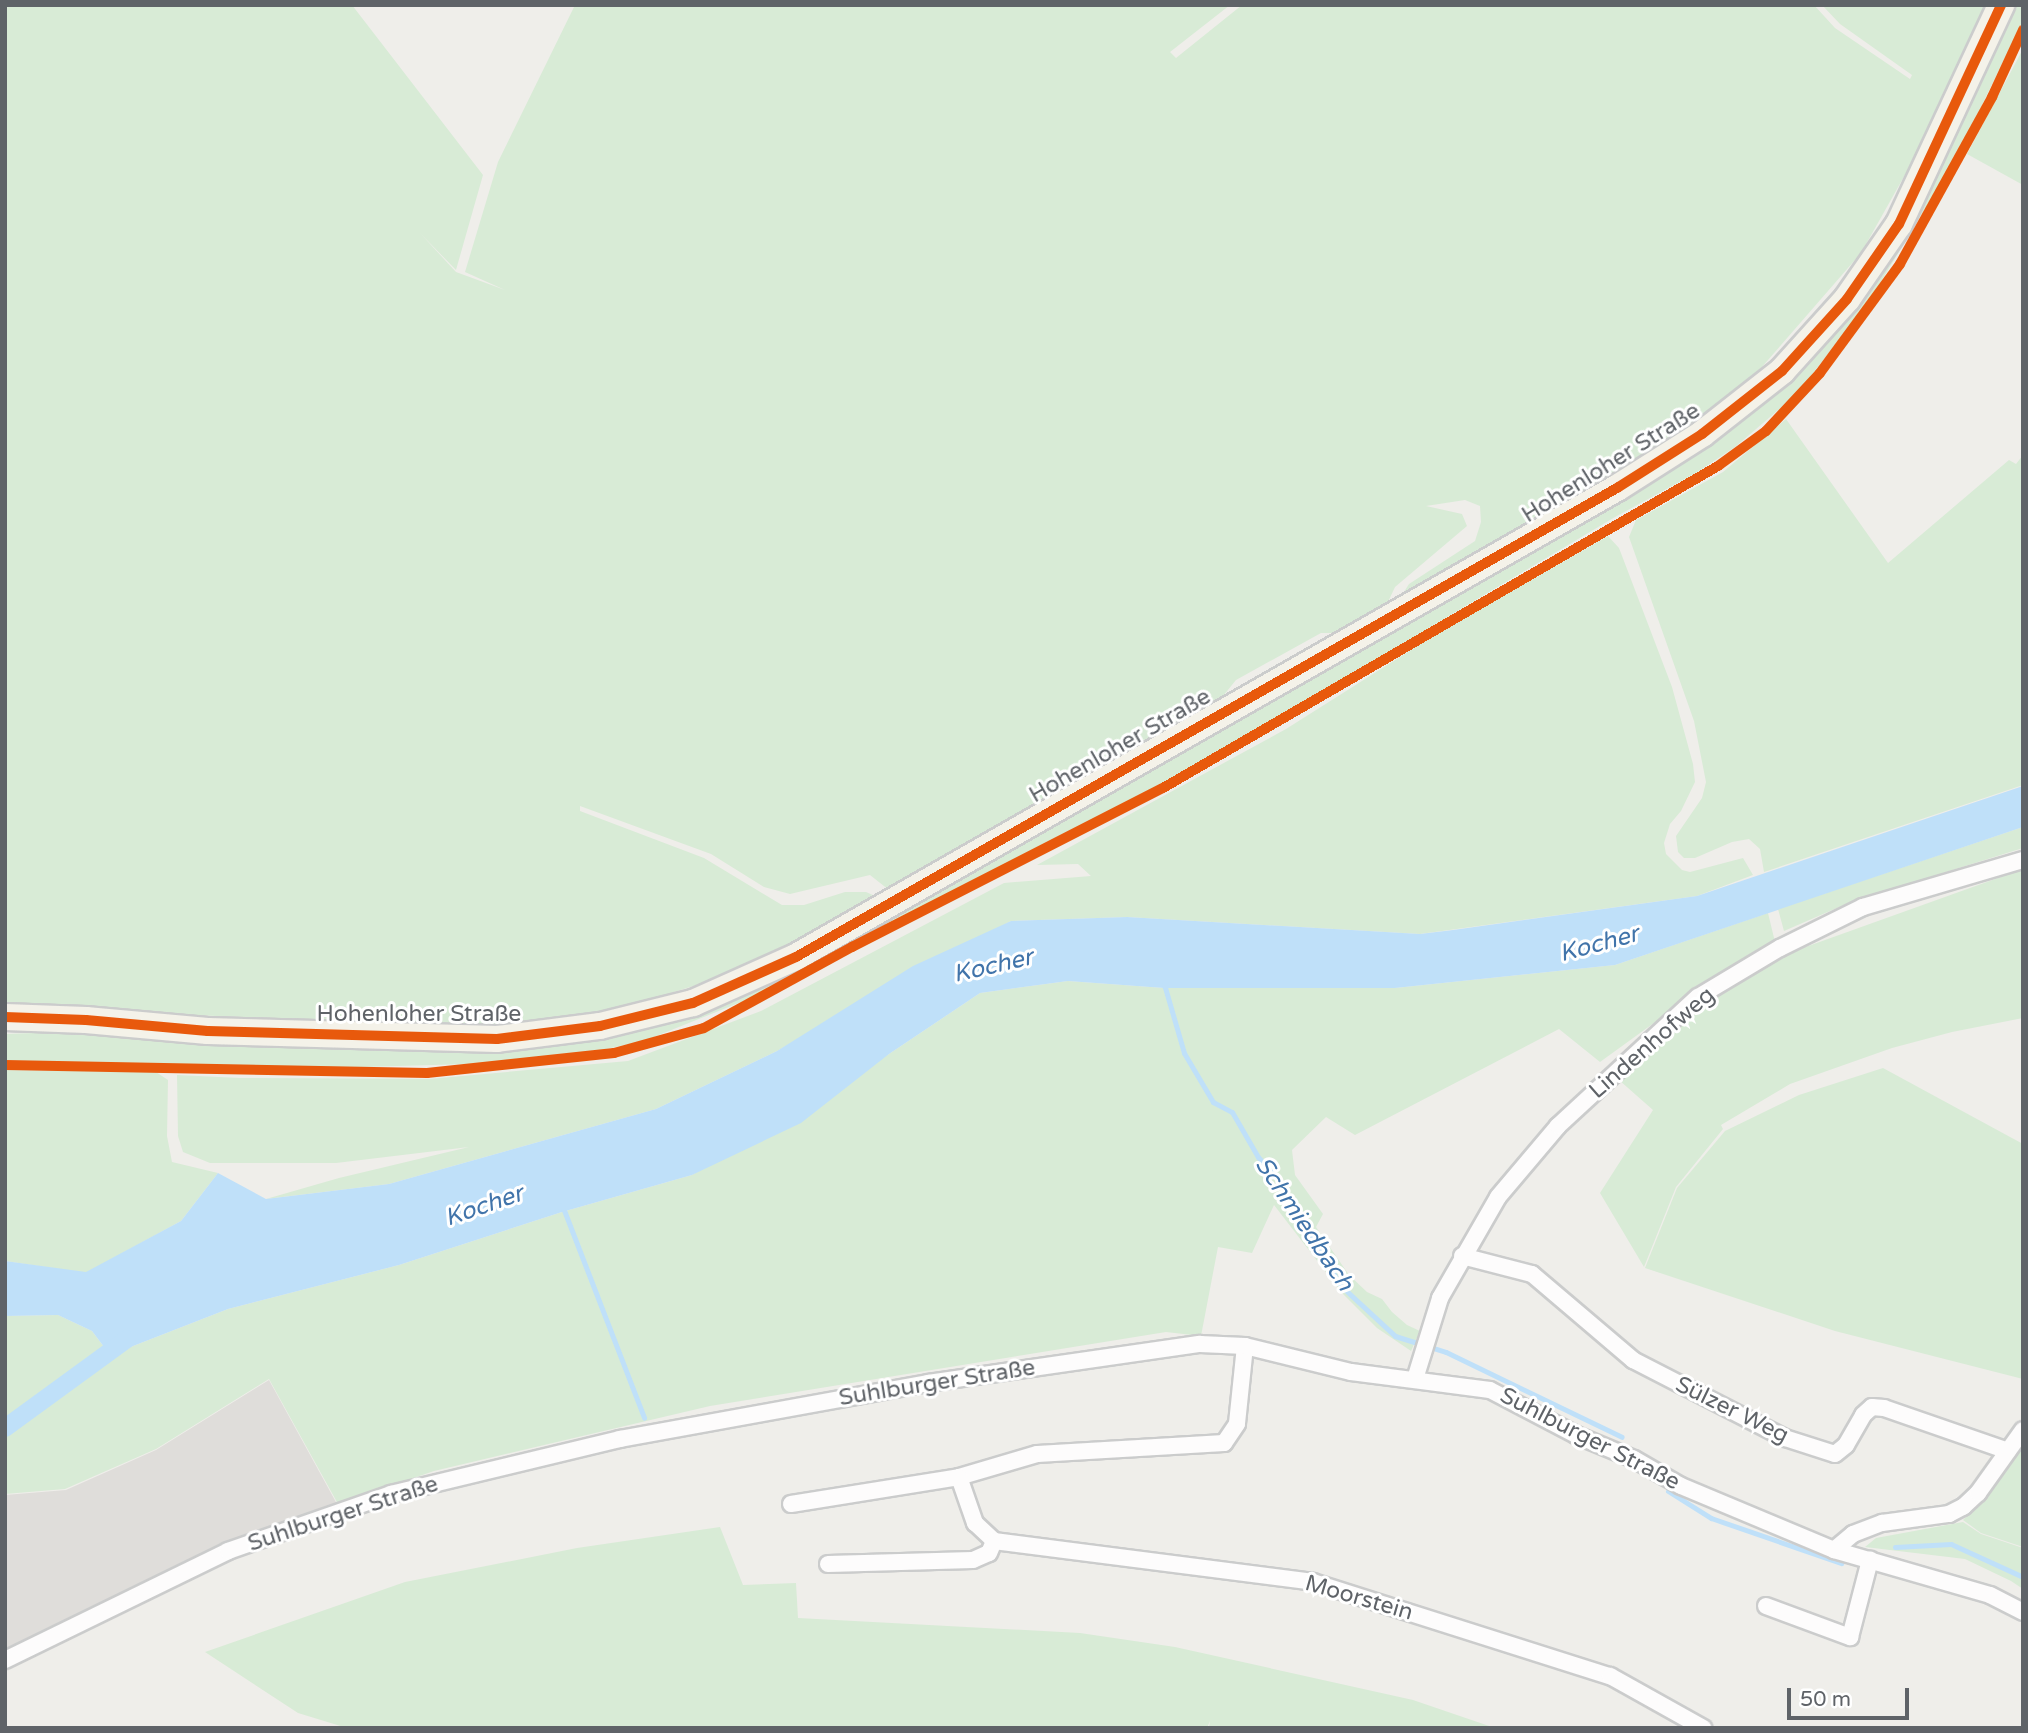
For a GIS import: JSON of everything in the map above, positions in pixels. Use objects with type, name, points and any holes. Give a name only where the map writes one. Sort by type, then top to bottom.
[{"type":"main road","name":"Hohenloher Straße","points":[[5,1017],[86,1020],[208,1031],[498,1039],[600,1026],[693,1003],[784,963],[1617,488],[1702,434],[1782,371],[1847,299],[1899,224],[2001,5]]},
{"type":"street","name":"Lindenhofweg","points":[[1415,1379],[1424,1358],[1440,1298],[1498,1197],[1559,1126],[1698,997],[1780,948],[1863,907],[2023,860]]},
{"type":"street","name":"Sülzer Weg","points":[[1462,1256],[1532,1275],[1633,1360],[1785,1438],[1835,1454],[1846,1445],[1863,1415],[1872,1407],[1884,1408],[2008,1451]]},
{"type":"street","name":"Suhlburger Straße","points":[[5,1660],[228,1551],[391,1494],[620,1439],[928,1383],[1200,1343],[1245,1346],[1351,1372],[1490,1390],[1576,1435],[1634,1459],[1681,1486],[1834,1550],[1990,1595],[2023,1612]]},
{"type":"street","points":[[791,1504],[959,1477],[1037,1454],[1224,1443],[1237,1424],[1245,1346]]},
{"type":"street","points":[[1834,1550],[1853,1534],[1882,1523],[1949,1514],[1962,1507],[1978,1493],[2023,1430]]},
{"type":"street","points":[[828,1564],[974,1560],[989,1553],[994,1541],[975,1523],[959,1477]]},
{"type":"street","name":"Moorstein","points":[[994,1541],[1313,1582],[1610,1676],[1703,1728]]},
{"type":"street","points":[[1766,1606],[1850,1637],[1870,1560]]},
{"type":"shaded area","points":[[269,1380],[337,1504],[212,1549],[45,1641],[5,1656],[5,1495],[66,1490],[156,1450]]},
{"type":"green space","points":[[5,5],[352,5],[483,175],[456,270],[420,233],[456,272],[505,290],[465,272],[498,162],[575,5],[1230,5],[1170,52],[1176,58],[1242,5],[1814,5],[1835,28],[1910,79],[1912,75],[1840,24],[1822,5],[1986,5],[1915,157],[1861,253],[1761,368],[1686,430],[1615,475],[1402,595],[1409,584],[1475,541],[1481,522],[1480,506],[1465,500],[1426,506],[1462,514],[1467,526],[1395,587],[1388,602],[1332,633],[1321,633],[1236,680],[1219,701],[889,890],[870,875],[790,894],[764,887],[711,854],[580,806],[580,811],[704,858],[782,905],[804,905],[845,892],[866,892],[875,896],[787,948],[726,976],[622,1008],[562,1019],[481,1026],[5,1008]]},
{"type":"green space","points":[[2012,5],[2023,5],[2023,20],[1960,151],[1871,298],[1797,394],[1735,447],[1696,473],[1615,517],[1201,764],[1098,819],[863,937],[761,994],[644,1041],[601,1050],[469,1064],[289,1069],[5,1061],[5,1034],[61,1032],[429,1052],[536,1048],[588,1042],[656,1026],[761,987],[1597,511],[1659,479],[1710,443],[1843,316]]},
{"type":"green space","points":[[2023,49],[2023,185],[1967,154]]},
{"type":"green space","points":[[1786,419],[1888,563],[2009,460],[2016,464],[2023,455],[2023,785],[1764,872],[1760,849],[1749,839],[1732,842],[1695,858],[1684,858],[1678,852],[1676,836],[1702,798],[1706,782],[1694,721],[1629,537],[1636,520],[1723,472]]},
{"type":"green space","points":[[1608,536],[1619,548],[1672,687],[1693,764],[1695,782],[1681,811],[1670,824],[1664,843],[1666,854],[1682,870],[1690,872],[1743,858],[1753,875],[1697,896],[1420,934],[1127,917],[1011,921],[777,1051],[656,1109],[389,1184],[266,1199],[339,1178],[469,1147],[336,1163],[210,1163],[183,1152],[178,1136],[177,1075],[429,1079],[628,1061],[761,1011],[1004,883],[1091,876],[1078,864],[1037,865],[1286,729],[1430,638]]},
{"type":"green space","points":[[2023,827],[2023,848],[1853,901],[1784,931],[1778,909]]},
{"type":"green space","points":[[2023,869],[2023,1018],[1952,1032],[1892,1048],[1790,1084],[1721,1125],[1723,1129],[1676,1187],[1644,1267],[1600,1193],[1653,1110],[1619,1080],[1703,1001],[1786,954]]},
{"type":"green space","points":[[1768,913],[1775,942],[1734,965],[1600,1062],[1559,1029],[1355,1135],[1326,1117],[1292,1150],[1295,1175],[1323,1214],[1316,1227],[1349,1275],[1367,1292],[1382,1299],[1407,1325],[1420,1331],[1411,1351],[1377,1328],[1342,1293],[1274,1205],[1252,1253],[1218,1247],[1201,1336],[1166,1332],[710,1406],[434,1471],[338,1504],[269,1379],[156,1449],[65,1489],[5,1494],[5,1316],[58,1315],[92,1331],[110,1355],[228,1309],[399,1265],[562,1212],[692,1175],[889,1054],[980,993],[1068,981],[1164,988],[1395,988],[1615,965]]},
{"type":"green space","points":[[1883,1068],[2023,1144],[2023,1379],[1835,1331],[1645,1268],[1677,1188],[1725,1131],[1799,1095]]},
{"type":"green space","points":[[5,1070],[156,1072],[168,1080],[167,1136],[172,1162],[218,1173],[181,1221],[86,1273],[5,1261]]},
{"type":"green space","points":[[2023,1445],[2023,1547],[1981,1533],[1963,1520],[1983,1500]]},
{"type":"green space","points":[[1963,1522],[1981,1534],[2023,1548],[2023,1589],[1965,1559],[1865,1547],[1876,1538]]},
{"type":"green space","points":[[720,1527],[743,1585],[796,1583],[798,1618],[1080,1633],[1175,1647],[1413,1700],[1495,1728],[1209,1728],[1210,1721],[1207,1728],[347,1728],[298,1713],[205,1652],[405,1582],[577,1548]]},
{"type":"water","name":"Kocher","points":[[2023,786],[2023,827],[1615,965],[1395,988],[1164,988],[1068,981],[980,993],[889,1054],[801,1123],[692,1175],[562,1212],[399,1265],[228,1309],[110,1355],[92,1331],[58,1315],[5,1316],[5,1261],[86,1272],[181,1221],[218,1173],[266,1199],[389,1184],[656,1109],[777,1051],[913,966],[1011,921],[1127,917],[1420,934],[1453,930],[1697,896]]},
{"type":"waterway","name":"Schmiedbach","points":[[1164,984],[1184,1053],[1213,1102],[1232,1112],[1258,1157],[1279,1180],[1340,1285],[1395,1336],[1446,1352],[1622,1437]]},
{"type":"waterway","points":[[562,1205],[644,1418]]},
{"type":"waterway","points":[[5,1428],[127,1339]]},
{"type":"waterway","name":"Schmiedbach","points":[[1668,1491],[1711,1518],[1841,1563]]},
{"type":"waterway","name":"Schmiedbach","points":[[1895,1547],[1951,1544],[2023,1577]]},
{"type":"cycle path","points":[[5,1017],[86,1020],[208,1031],[497,1039],[600,1026],[693,1003],[796,957],[1617,488],[1702,434],[1782,371],[1847,299],[1899,224],[2001,5]]},
{"type":"cycle path","points":[[5,1065],[427,1073],[614,1053],[704,1028],[852,947],[1163,788],[1718,466],[1766,431],[1820,373],[1900,264],[1992,97],[2023,30]]}]
